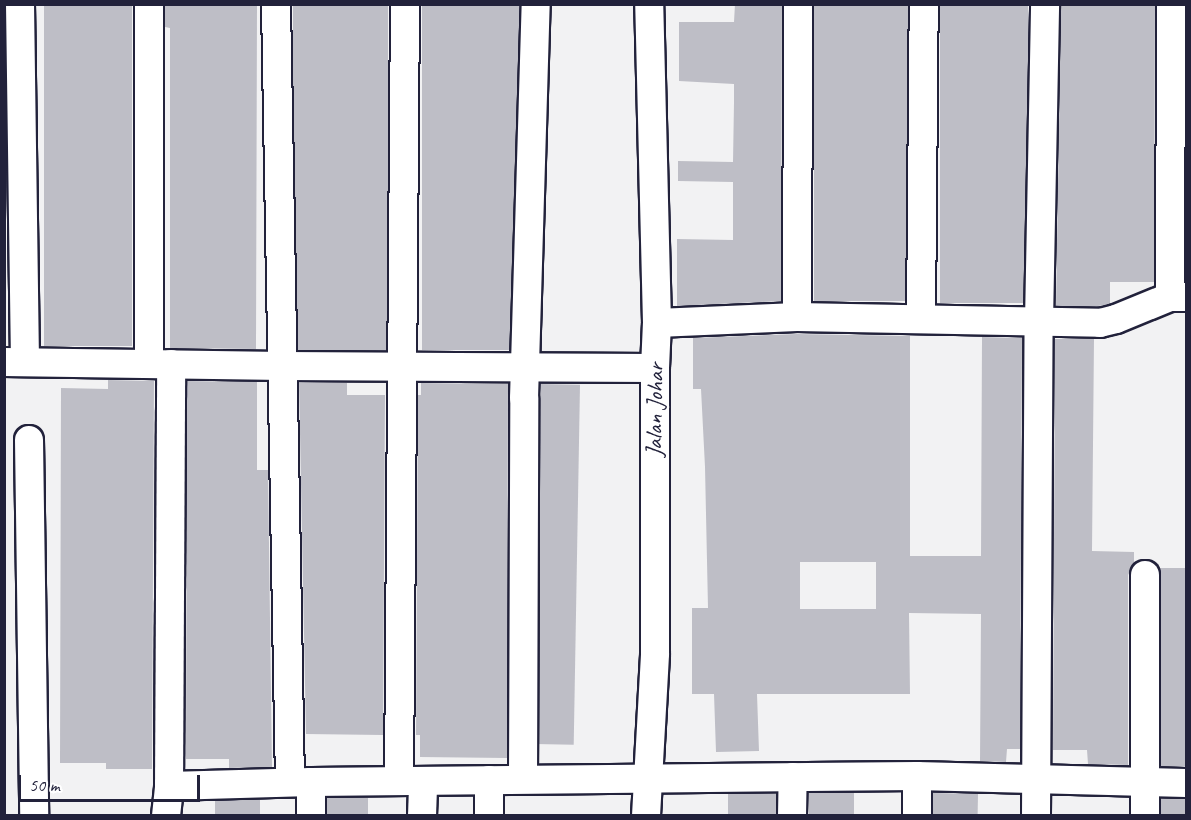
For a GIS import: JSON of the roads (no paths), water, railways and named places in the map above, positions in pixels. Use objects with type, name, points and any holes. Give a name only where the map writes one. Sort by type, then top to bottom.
[{"type":"street","points":[[20,4],[15,362],[525,369],[655,368]]},
{"type":"street","points":[[149,4],[169,786],[166,816]]},
{"type":"street","points":[[276,4],[283,366],[300,782],[311,816]]},
{"type":"street","points":[[405,4],[403,366],[411,781],[422,816]]},
{"type":"street","points":[[523,779],[525,369],[536,4]]},
{"type":"street","name":"Jalan Johar","points":[[646,816],[657,779],[655,368],[657,323],[649,4]]},
{"type":"street","points":[[797,317],[798,4]]},
{"type":"street","points":[[921,319],[924,4]]},
{"type":"street","points":[[1036,816],[1039,322],[1045,4]]},
{"type":"street","points":[[657,323],[797,317],[1100,323],[1178,297],[1171,4]]},
{"type":"street","points":[[29,440],[34,816]]},
{"type":"street","points":[[1145,575],[1145,816]]},
{"type":"street","points":[[169,786],[523,779],[917,776],[1186,783]]},
{"type":"street","points":[[917,776],[917,816]]},
{"type":"street","points":[[792,816],[793,777]]},
{"type":"street","points":[[489,780],[489,816]]}]
